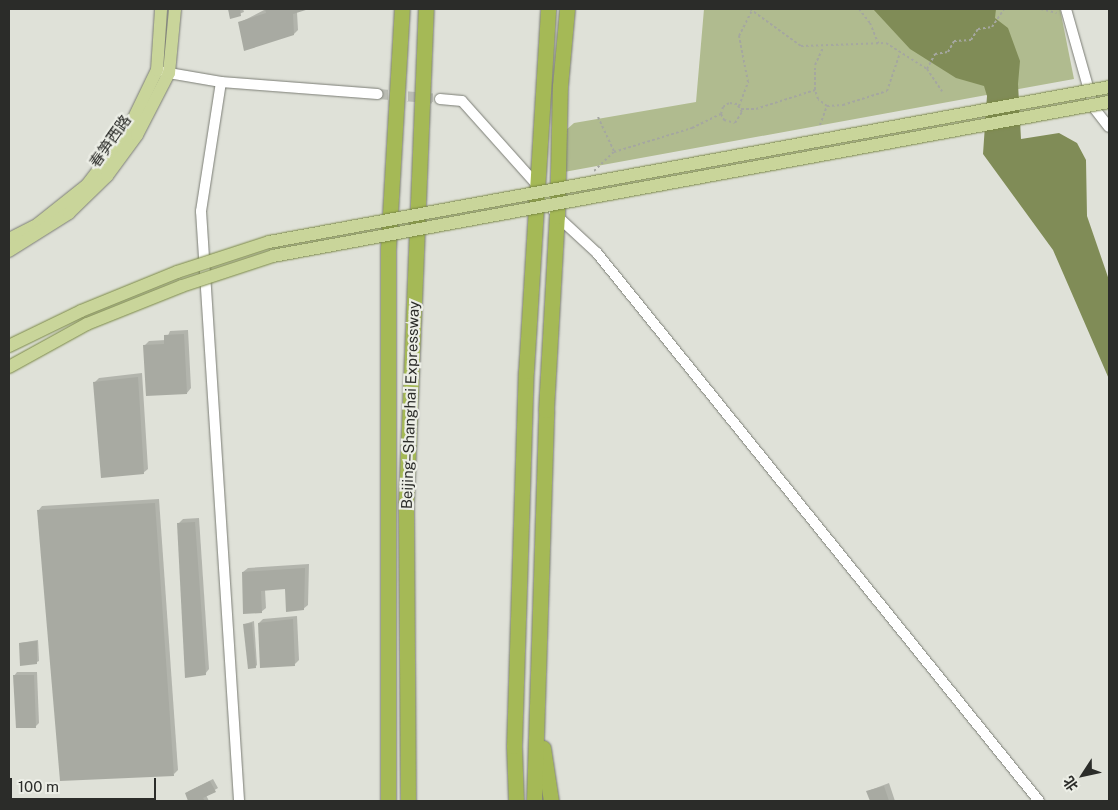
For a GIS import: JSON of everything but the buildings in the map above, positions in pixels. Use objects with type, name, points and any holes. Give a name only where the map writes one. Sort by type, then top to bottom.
[{"type":"highway","name":"Beijing–Shanghai Expressway","points":[[388,801],[388,249],[402,9]]},
{"type":"highway","name":"Beijing–Shanghai Expressway","points":[[408,801],[406,502],[426,9]]},
{"type":"highway","points":[[516,801],[514,746],[526,391],[548,9]]},
{"type":"highway","points":[[534,801],[546,410],[557,216],[560,86],[568,9]]},
{"type":"highway","points":[[537,708],[551,801]]},
{"type":"main road","name":"春笋西路","points":[[9,239],[38,224],[87,185],[126,134],[163,72],[161,9]]},
{"type":"main road","name":"春笋西路","points":[[9,251],[69,212],[108,176],[137,135],[163,72],[175,9]]},
{"type":"main road","points":[[9,346],[81,310],[176,272],[269,242],[1109,87]]},
{"type":"main road","points":[[9,367],[87,324],[182,286],[273,256],[1109,102]]},
{"type":"street","points":[[1066,10],[1094,108],[1109,127]]},
{"type":"street","points":[[163,72],[221,82],[378,94]]},
{"type":"street","points":[[221,82],[201,211],[239,801]]},
{"type":"street","points":[[440,99],[462,101],[537,185],[557,216],[597,253],[1039,801]]},
{"type":"path","points":[[859,9],[870,23],[878,43]]},
{"type":"path","points":[[927,69],[935,54],[948,52],[954,41],[971,40],[978,28],[992,27],[1004,9]]},
{"type":"path","points":[[1041,9],[1052,14],[1066,10]]},
{"type":"path","points":[[739,106],[748,82],[739,36],[751,10],[801,46],[824,47],[886,43],[927,69],[942,91]]},
{"type":"path","points":[[824,47],[815,65],[815,90],[818,99],[826,106],[843,105],[887,91],[900,52]]},
{"type":"path","points":[[741,109],[756,108],[815,90]]},
{"type":"path","points":[[593,171],[614,152],[677,133],[721,114],[726,104],[739,106],[741,109],[741,118],[735,123],[724,120],[721,114]]},
{"type":"path","points":[[820,126],[826,106]]},
{"type":"path","points":[[598,117],[614,152]]},
{"type":"shaded area","points":[[704,9],[1060,9],[1074,79],[564,172],[566,130],[574,123],[696,102]]},
{"type":"shaded area","points":[[873,9],[996,9],[995,18],[1008,28],[1020,61],[1018,84],[1021,139],[1059,133],[1077,143],[1086,160],[1087,216],[1109,280],[1109,379],[1053,250],[983,154],[987,96],[984,86],[956,78],[910,49]]},
{"type":"tunnel","points":[[378,94],[440,99]]}]
